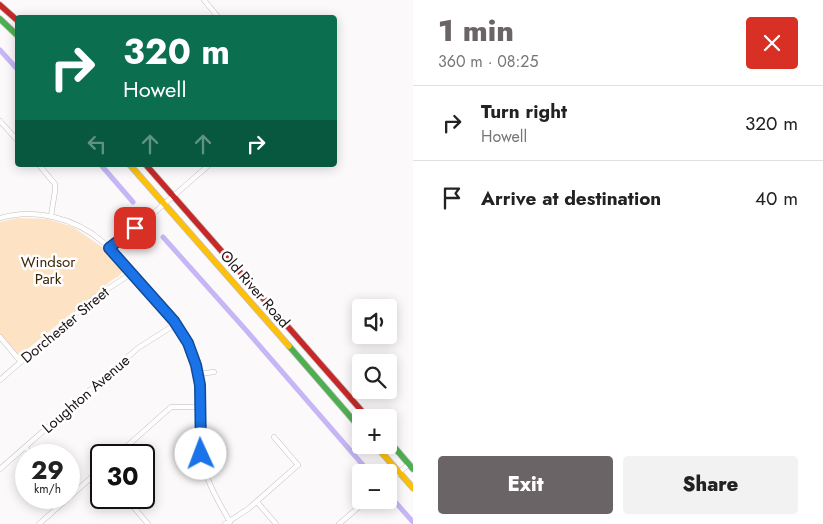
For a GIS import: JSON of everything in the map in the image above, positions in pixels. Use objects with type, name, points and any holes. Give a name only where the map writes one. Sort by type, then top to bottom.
[{"type":"main road","points":[[0,5],[15,18]]},
{"type":"main road","points":[[0,19],[15,33]]},
{"type":"main road","name":"Old River Road","points":[[132,167],[352,419]]},
{"type":"main road","name":"Old River Road","points":[[148,167],[360,409]]},
{"type":"main road","points":[[397,449],[412,464]]},
{"type":"main road","points":[[383,454],[413,488]]},
{"type":"street","points":[[204,0],[216,15]]},
{"type":"street","points":[[0,120],[15,138]]},
{"type":"street","points":[[0,131],[5,127]]},
{"type":"street","points":[[41,167],[54,184],[55,191],[51,216]]},
{"type":"street","points":[[109,248],[164,205],[207,167]]},
{"type":"street","points":[[0,218],[27,214],[51,216],[83,228],[109,248],[182,332],[191,348],[198,374],[200,444],[203,466],[210,486],[228,523],[257,502],[298,465],[274,437]]},
{"type":"street","name":"Dorchester Street","points":[[0,380],[94,298],[132,273]]},
{"type":"street","name":"Loughton Avenue","points":[[28,444],[138,348],[176,324]]},
{"type":"street","points":[[0,337],[22,362]]},
{"type":"street","points":[[198,374],[214,372]]},
{"type":"street","points":[[130,444],[171,408],[200,407]]},
{"type":"street","name":"Loughton Avenue","points":[[0,469],[15,456]]},
{"type":"street","points":[[399,472],[412,464]]},
{"type":"street","points":[[80,487],[90,479]]},
{"type":"street","points":[[257,502],[276,524]]},
{"type":"street","points":[[39,524],[56,509]]},
{"type":"street","points":[[135,509],[148,524]]},
{"type":"street","points":[[343,523],[358,509]]},
{"type":"green space","name":"Windsor Park","points":[[17,218],[48,219],[73,227],[102,247],[123,272],[19,356],[0,334],[0,222]]},
{"type":"waterway","points":[[0,50],[15,67]]},
{"type":"waterway","points":[[103,167],[133,202]]},
{"type":"waterway","points":[[163,237],[362,464]]},
{"type":"waterway","points":[[397,504],[413,522]]},
{"type":"traffic: fast","points":[[0,19],[15,33]]},
{"type":"traffic: fast","points":[[289,346],[352,419]]},
{"type":"traffic: fast","points":[[397,450],[413,469]]},
{"type":"traffic: slow","points":[[132,167],[289,346]]},
{"type":"traffic: slow","points":[[383,454],[413,488]]},
{"type":"traffic: jam","points":[[0,5],[15,18]]},
{"type":"traffic: jam","points":[[148,167],[360,409]]},
{"type":"route","points":[[135,228],[109,248],[174,321],[193,354],[200,385],[201,454]]}]
